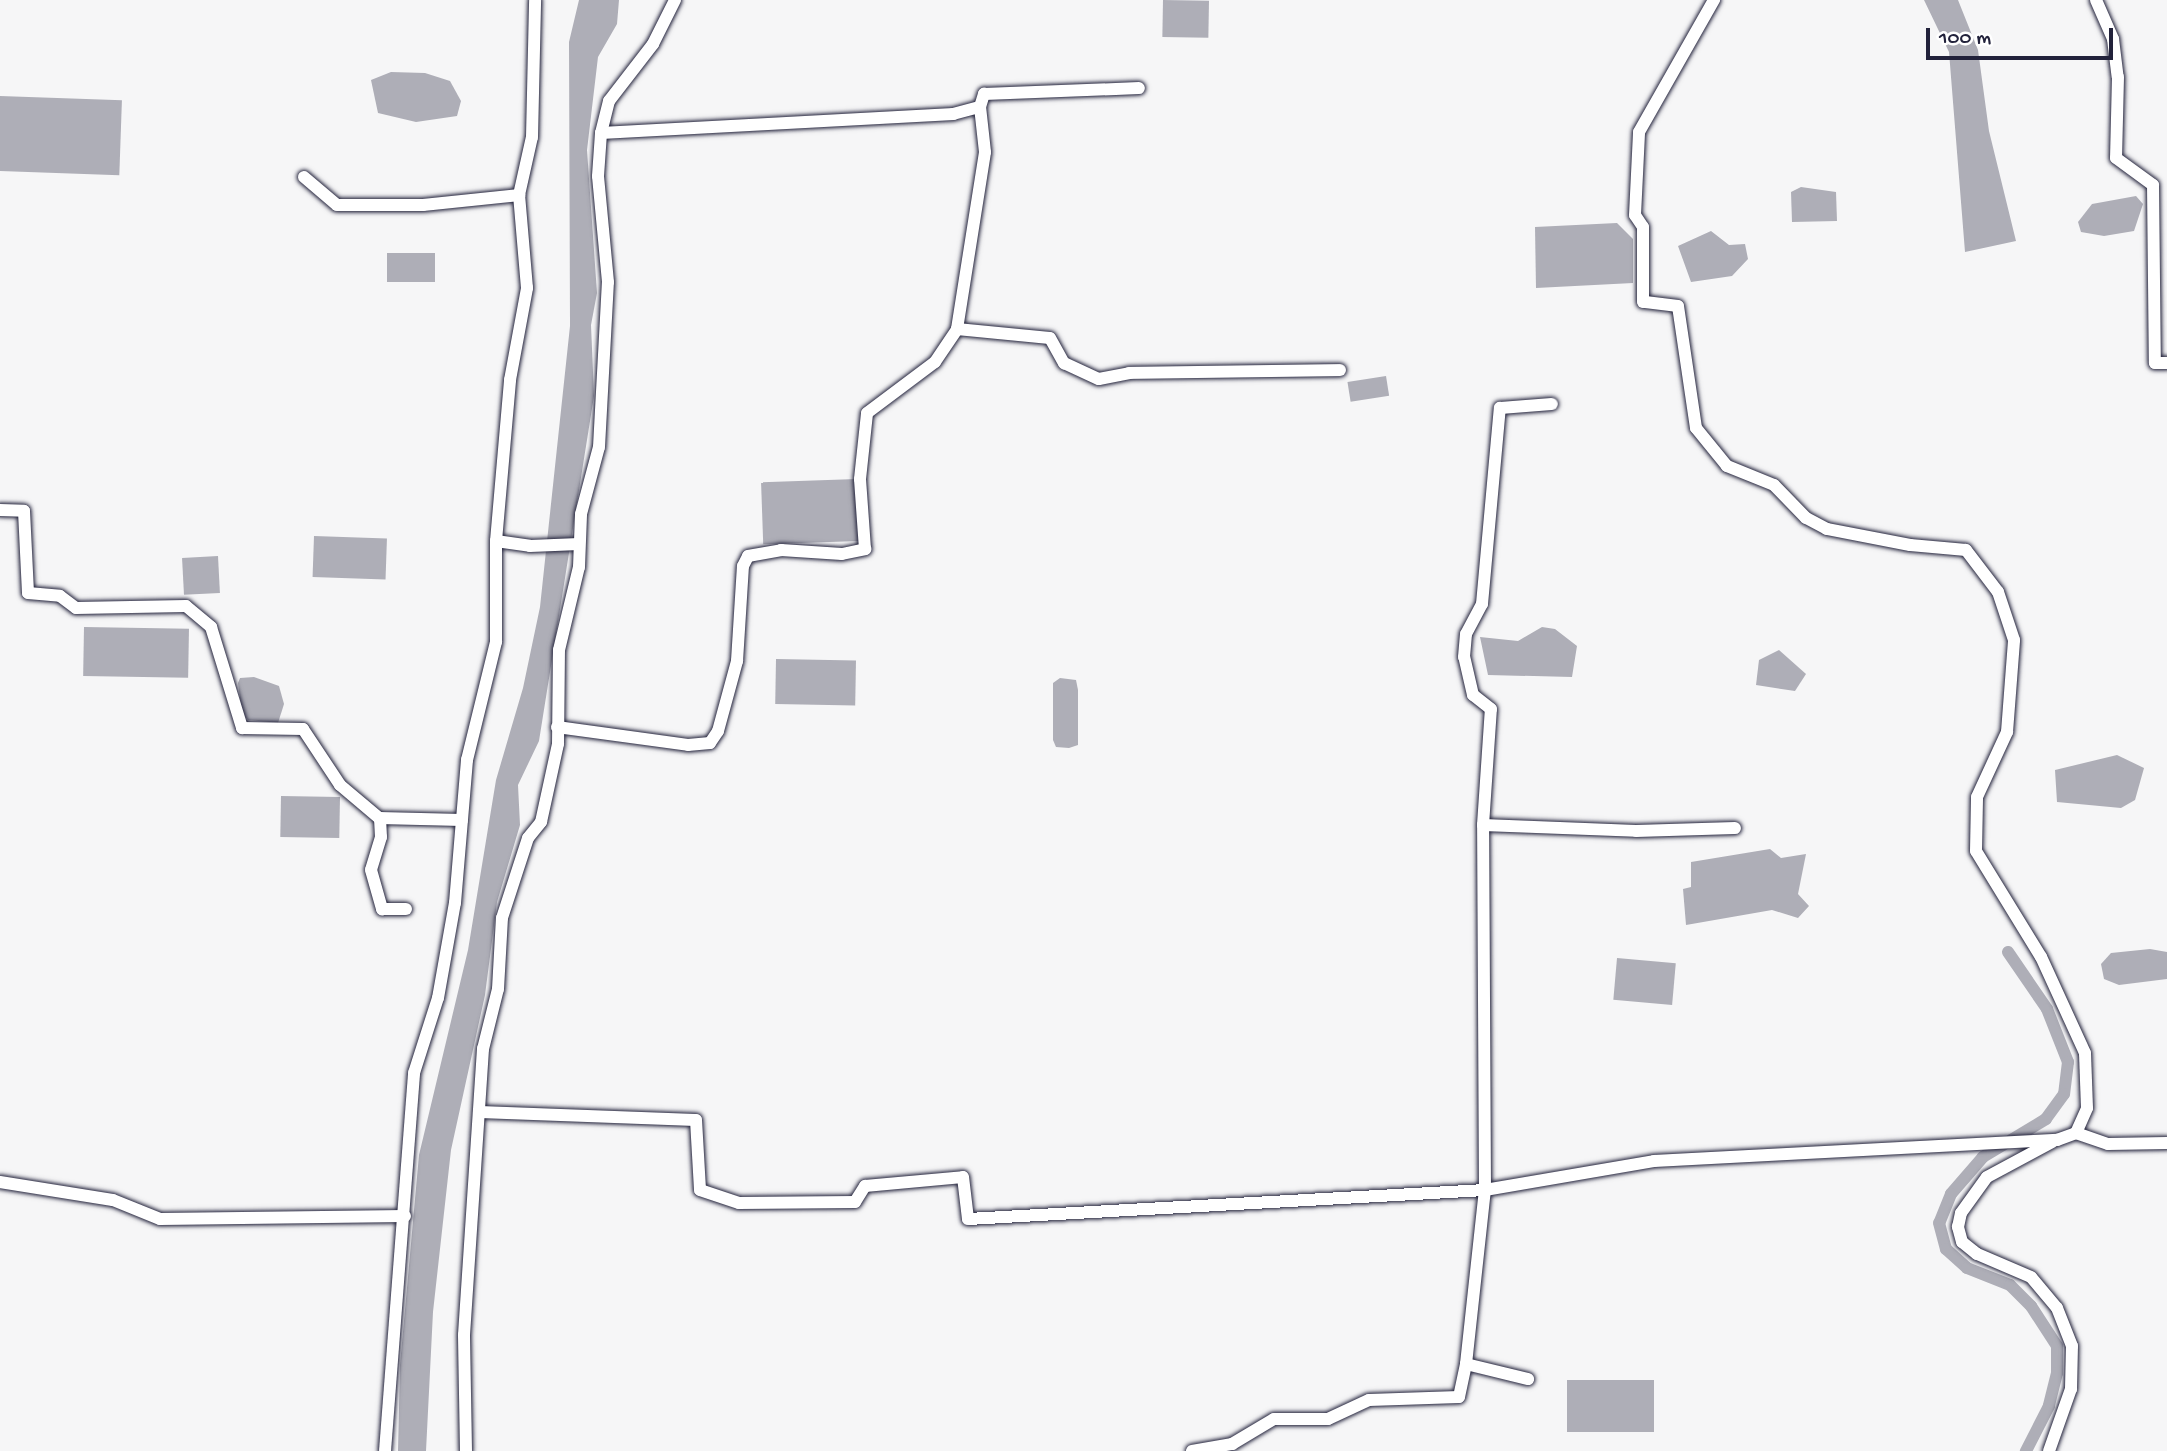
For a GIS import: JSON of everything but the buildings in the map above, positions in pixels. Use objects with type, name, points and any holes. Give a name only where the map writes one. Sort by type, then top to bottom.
[{"type":"street","points":[[385,1451],[415,1073],[438,999],[455,903],[467,760],[496,642],[496,541],[510,380],[527,288],[519,195],[532,137],[536,0]]},
{"type":"street","points":[[466,1451],[464,1335],[483,1049],[504,947],[502,918],[528,838],[541,822],[557,727],[559,650],[579,568],[577,544],[599,447],[608,282],[598,176],[601,133],[609,101],[653,44],[675,0]]},
{"type":"street","points":[[1714,0],[1639,132],[1635,215],[1643,228],[1643,302],[1678,306],[1696,428],[1727,466],[1774,485],[1806,518],[1828,528],[1910,545],[1966,550],[1998,592],[2014,640],[2007,732],[1977,797],[1976,851],[2041,957],[2085,1052],[2087,1108],[2076,1133]]},
{"type":"street","points":[[2096,0],[2113,39],[2118,77],[2116,158],[2153,185],[2155,363],[2167,363]]},
{"type":"street","points":[[557,727],[688,745],[710,743],[718,731],[737,661],[743,566],[748,556],[781,550],[842,554],[865,549],[860,479],[867,413],[935,362],[957,329],[985,152],[980,107],[984,94],[1139,88]]},
{"type":"street","points":[[601,133],[953,114],[980,107]]},
{"type":"street","points":[[304,177],[337,205],[423,205],[519,195]]},
{"type":"street","points":[[957,329],[1050,338],[1064,363],[1099,379],[1129,373],[1340,370]]},
{"type":"street","points":[[1192,1451],[1232,1444],[1274,1419],[1328,1419],[1370,1400],[1459,1397],[1466,1364],[1485,1190],[1483,825],[1491,709],[1473,695],[1464,657],[1466,634],[1482,604],[1500,408],[1552,404]]},
{"type":"street","points":[[0,510],[24,511],[28,593],[60,596],[76,608],[186,606],[211,627],[242,728],[303,729],[340,785],[379,818],[463,820]]},
{"type":"street","points":[[496,541],[541,545],[577,544]]},
{"type":"street","points":[[379,818],[381,838],[371,870],[382,909],[406,909]]},
{"type":"street","points":[[1483,825],[1636,831],[1735,828]]},
{"type":"street","points":[[479,1112],[696,1120],[700,1190],[739,1203],[855,1202],[865,1186],[963,1177],[968,1219],[1485,1190],[1654,1161],[2057,1140]]},
{"type":"street","points":[[2049,1451],[2071,1390],[2072,1346],[2057,1308],[2031,1277],[1962,1242],[1958,1227],[1961,1213],[1987,1177],[2057,1140],[2076,1133],[2108,1144],[2167,1143]]},
{"type":"street","points":[[0,1182],[113,1200],[160,1219],[405,1216]]},
{"type":"street","points":[[1466,1364],[1528,1378]]},
{"type":"shaded area","points":[[579,0],[619,0],[617,24],[598,57],[587,150],[597,293],[591,325],[594,396],[539,741],[518,785],[520,825],[497,902],[485,995],[451,1150],[433,1312],[426,1451],[398,1451],[400,1365],[419,1155],[468,950],[496,780],[523,688],[540,607],[570,326],[569,42]]},
{"type":"shaded area","points":[[1163,0],[1209,1],[1208,38],[1162,37]]},
{"type":"shaded area","points":[[1924,0],[1958,0],[1978,50],[1989,131],[2016,241],[1965,252],[1949,52]]},
{"type":"shaded area","points":[[391,72],[425,73],[450,81],[461,101],[457,116],[416,122],[378,113],[371,80]]},
{"type":"shaded area","points":[[0,96],[122,100],[119,175],[0,171]]},
{"type":"shaded area","points":[[1801,187],[1836,192],[1837,221],[1792,222],[1791,192]]},
{"type":"shaded area","points":[[2136,196],[2143,204],[2134,231],[2104,236],[2081,232],[2078,222],[2092,204]]},
{"type":"shaded area","points":[[1617,223],[1633,239],[1633,283],[1536,288],[1535,227]]},
{"type":"shaded area","points":[[1711,231],[1729,245],[1745,244],[1748,259],[1732,276],[1691,282],[1678,246]]},
{"type":"shaded area","points":[[387,253],[435,253],[435,282],[387,282]]},
{"type":"shaded area","points":[[1386,376],[1389,396],[1351,402],[1347,382]]},
{"type":"shaded area","points":[[857,479],[859,541],[763,544],[761,482]]},
{"type":"shaded area","points":[[314,536],[387,539],[386,580],[313,577]]},
{"type":"shaded area","points":[[218,556],[220,593],[184,595],[182,558]]},
{"type":"shaded area","points":[[84,627],[189,629],[188,678],[83,676]]},
{"type":"shaded area","points":[[1542,627],[1555,629],[1577,646],[1572,677],[1488,675],[1480,637],[1518,641]]},
{"type":"shaded area","points":[[1779,650],[1806,674],[1795,691],[1756,685],[1759,660]]},
{"type":"shaded area","points":[[776,659],[856,660],[855,705],[775,704]]},
{"type":"shaded area","points":[[254,677],[279,686],[284,704],[278,723],[248,720],[242,714],[238,683],[240,678]]},
{"type":"shaded area","points":[[1060,678],[1076,680],[1078,690],[1078,745],[1069,748],[1056,747],[1053,740],[1053,683]]},
{"type":"shaded area","points":[[2117,755],[2144,768],[2135,800],[2121,808],[2057,802],[2055,770]]},
{"type":"shaded area","points":[[281,796],[340,797],[339,838],[280,837]]},
{"type":"shaded area","points":[[1770,849],[1781,858],[1806,854],[1798,894],[1809,906],[1798,918],[1772,910],[1686,925],[1683,889],[1691,887],[1691,862]]},
{"type":"shaded area","points":[[2150,949],[2167,952],[2167,979],[2119,985],[2104,979],[2101,964],[2111,953]]},
{"type":"shaded area","points":[[1617,958],[1676,963],[1672,1005],[1613,1000]]},
{"type":"shaded area","points":[[1567,1380],[1654,1380],[1654,1432],[1567,1432]]},
{"type":"waterway","points":[[2008,952],[2047,1009],[2068,1062],[2064,1094],[2046,1119],[1983,1157],[1951,1194],[1939,1223],[1946,1249],[1967,1268],[2010,1285],[2031,1306],[2057,1346],[2057,1373],[2049,1406],[2026,1451]]}]
